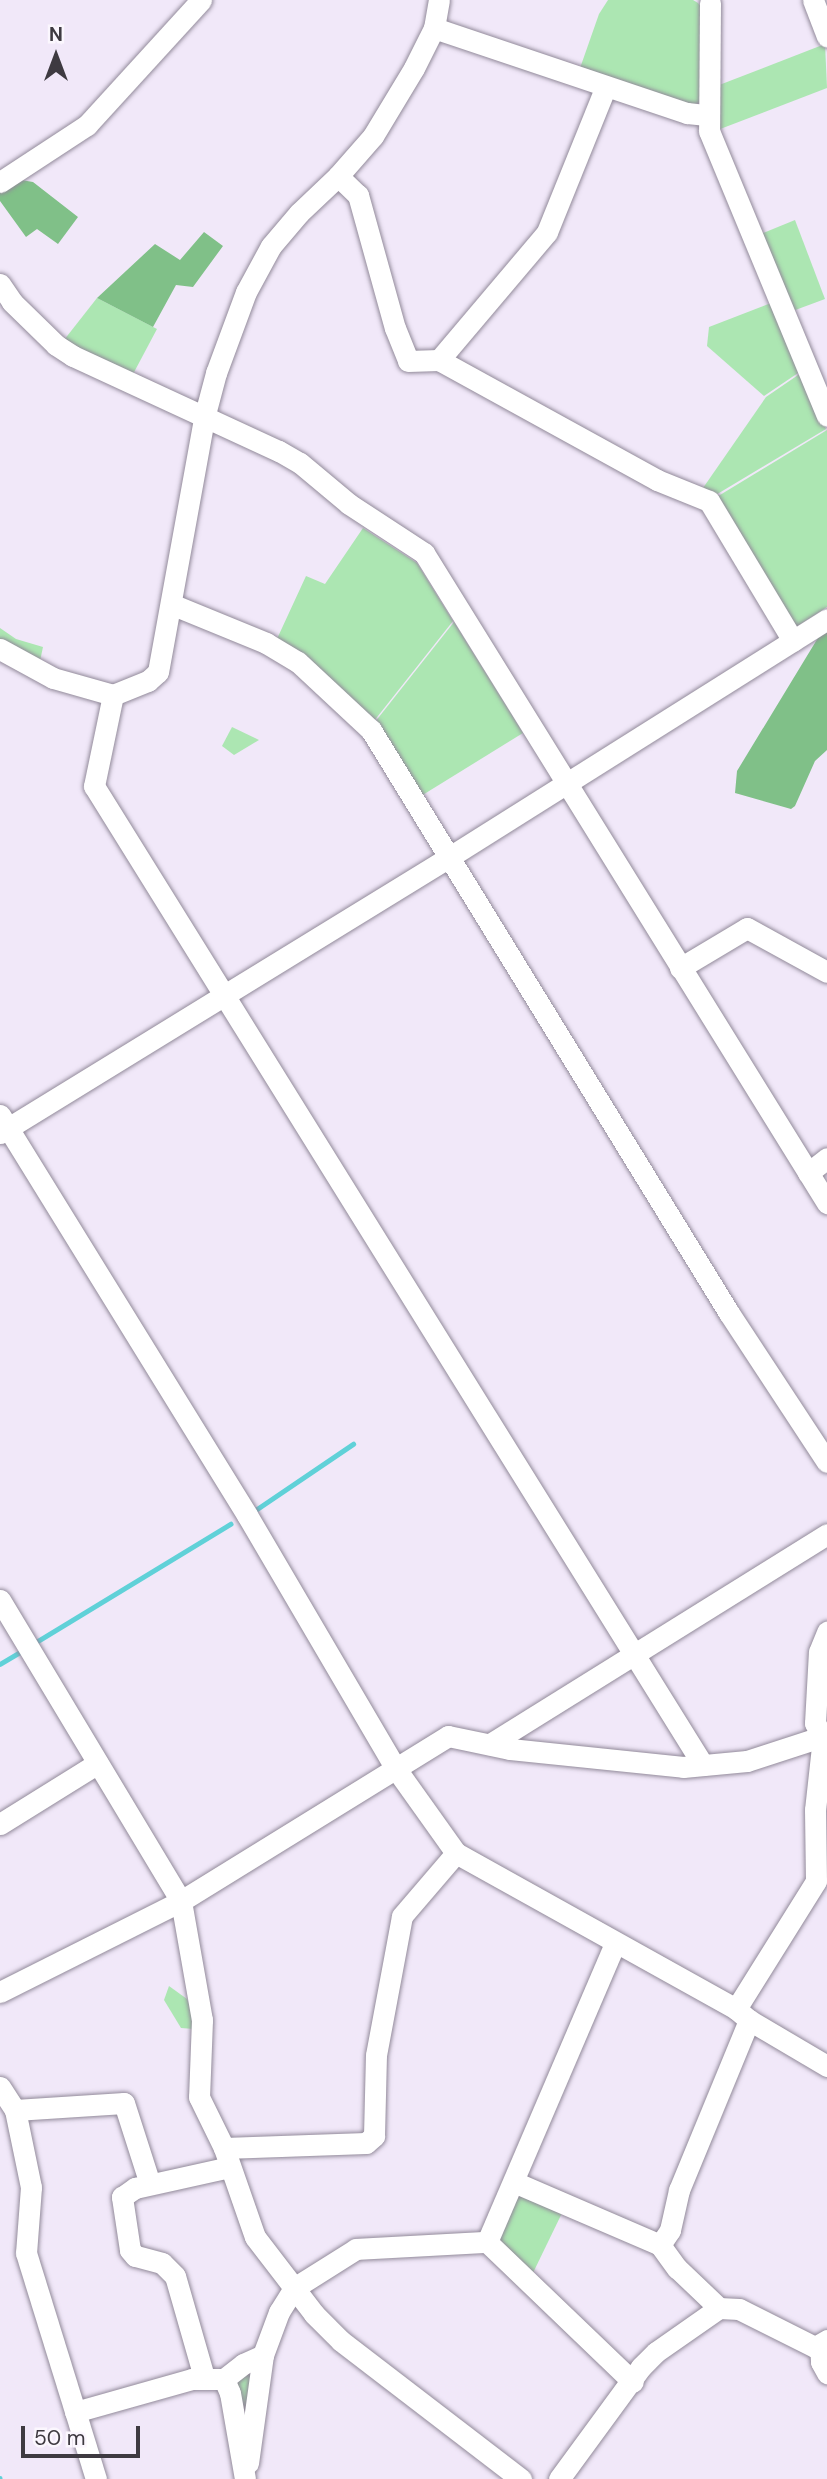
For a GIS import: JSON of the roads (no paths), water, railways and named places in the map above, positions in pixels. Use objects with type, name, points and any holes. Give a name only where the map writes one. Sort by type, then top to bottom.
[{"type":"street","points":[[0,182],[87,125],[201,0]]},
{"type":"street","points":[[2,658],[53,678],[113,695],[148,681],[158,672],[204,418],[216,373],[246,292],[271,246],[373,136],[414,68],[434,28],[439,0]]},
{"type":"street","points":[[813,0],[827,36]]},
{"type":"street","points":[[711,1],[706,116],[709,131],[827,416]]},
{"type":"street","points":[[434,28],[687,113],[706,116]]},
{"type":"street","points":[[439,360],[547,232],[606,86]]},
{"type":"street","points":[[338,176],[358,195],[395,328],[408,361],[439,360],[657,480],[709,501],[793,641]]},
{"type":"street","points":[[0,284],[12,302],[73,356],[300,463],[349,504],[424,553],[827,1203]]},
{"type":"street","points":[[171,604],[266,643],[298,662],[371,730],[451,856],[729,1313],[827,1462]]},
{"type":"street","points":[[827,619],[451,856],[3,1125],[247,1515],[396,1769],[456,1853],[743,2014],[827,2066]]},
{"type":"street","points":[[113,695],[94,786],[703,1765]]},
{"type":"street","points":[[680,968],[747,928],[827,972]]},
{"type":"street","points":[[808,1173],[827,1158]]},
{"type":"street","points":[[490,1744],[827,1534]]},
{"type":"street","points":[[0,1600],[181,1901],[202,2020],[200,2097],[227,2157],[255,2236],[314,2314],[341,2341],[521,2479]]},
{"type":"street","points":[[660,2245],[670,2230],[679,2189],[743,2014],[821,1878],[815,1810],[825,1736],[816,1723],[819,1652],[827,1632]]},
{"type":"street","points":[[0,1992],[181,1901],[448,1736],[643,1764],[703,1765],[747,1761],[825,1736]]},
{"type":"street","points":[[0,1824],[98,1763]]},
{"type":"street","points":[[245,2479],[230,2393],[214,2378],[175,2276],[162,2263],[135,2256],[130,2250],[122,2197],[135,2188],[227,2157],[366,2143],[374,2136],[376,2055],[387,2008],[391,1968],[402,1916],[456,1853]]},
{"type":"street","points":[[487,2242],[615,1943]]},
{"type":"street","points":[[0,2087],[15,2110],[31,2187],[26,2253],[96,2479]]},
{"type":"street","points":[[15,2110],[124,2103],[150,2184]]},
{"type":"street","points":[[514,2182],[660,2245],[677,2268],[719,2308]]},
{"type":"street","points":[[245,2479],[263,2354],[279,2312],[294,2288],[356,2249],[487,2242],[632,2382]]},
{"type":"street","points":[[559,2479],[641,2367],[656,2352],[719,2308],[739,2309],[816,2347],[824,2343]]},
{"type":"street","points":[[824,2343],[821,2362],[827,2373]]},
{"type":"street","points":[[75,2412],[214,2378],[263,2354]]},
{"type":"waterway","points":[[257,1509],[353,1444]]},
{"type":"waterway","points":[[33,1644],[230,1524]]},
{"type":"waterway","points":[[0,1664],[23,1650]]}]
